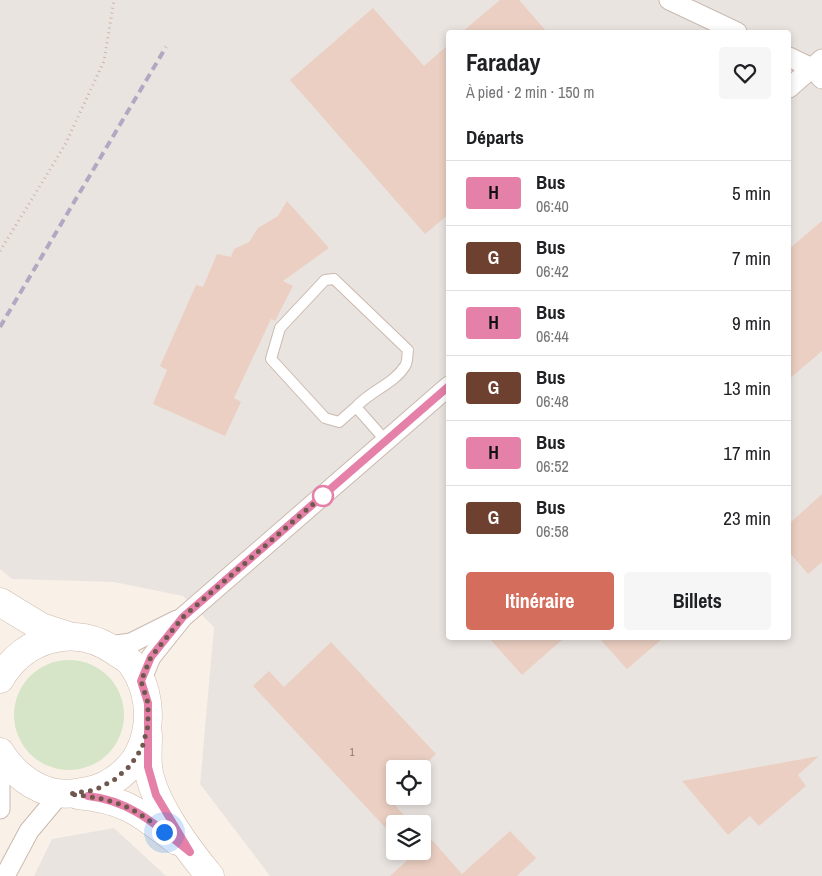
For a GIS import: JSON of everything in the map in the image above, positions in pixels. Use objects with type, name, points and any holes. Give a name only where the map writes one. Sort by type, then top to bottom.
[{"type":"street","points":[[669,0],[734,30]]},
{"type":"street","points":[[791,58],[819,69]]},
{"type":"street","points":[[791,87],[819,69]]},
{"type":"street","points":[[141,681],[151,657],[183,617],[446,389]]},
{"type":"street","points":[[0,602],[41,627],[71,636],[90,639],[109,646],[130,662],[141,681],[148,703],[148,767],[156,795],[190,852],[210,876]]},
{"type":"street","points":[[109,646],[132,643],[183,617]]},
{"type":"street","points":[[0,679],[8,665],[27,648],[51,638],[71,636]]},
{"type":"street","points":[[5,876],[29,832],[64,794],[95,790],[114,780],[130,766],[138,754],[148,726]]},
{"type":"street","points":[[0,752],[8,765],[24,780],[43,790],[107,798],[138,811],[190,852]]},
{"type":"street","points":[[0,766],[0,809]]},
{"type":"lane","points":[[334,279],[408,350],[406,365],[394,377],[362,399],[356,407],[339,422],[325,418],[271,359],[280,328],[325,280],[334,279]]},
{"type":"lane","points":[[356,407],[386,441]]},
{"type":"path","points":[[0,251],[65,145],[104,61],[114,0]]},
{"type":"shaded area","points":[[0,0],[822,0],[822,876],[270,876],[200,784],[214,627],[183,596],[114,582],[12,579],[0,569]]},
{"type":"shaded area","points":[[114,828],[166,876],[34,876],[52,839]]},
{"type":"green space","points":[[69,660],[90,664],[108,676],[120,694],[124,715],[120,736],[108,754],[90,766],[69,770],[48,766],[30,754],[18,736],[14,715],[18,694],[30,676],[48,664]]},
{"type":"building","points":[[500,0],[519,0],[545,30],[464,30]]},
{"type":"building","points":[[373,8],[424,66],[446,47],[446,216],[425,234],[290,80]]},
{"type":"building","points":[[287,201],[329,248],[283,281],[293,286],[275,321],[271,319],[234,398],[241,402],[225,436],[153,404],[167,370],[160,366],[196,285],[203,287],[217,254],[231,257],[234,249],[249,242],[258,228],[278,216]]},
{"type":"building","points":[[822,221],[822,351],[791,377],[791,247]]},
{"type":"building","points":[[822,494],[822,562],[808,574],[791,554],[791,522]]},
{"type":"building","points":[[491,640],[562,640],[522,675]]},
{"type":"building","points":[[601,640],[661,640],[627,669]]},
{"type":"building","points":[[331,642],[436,754],[430,760],[386,760],[386,805],[395,805],[404,815],[386,815],[386,828],[253,686],[269,671],[284,687]]},
{"type":"building","points":[[819,756],[798,775],[806,786],[759,826],[750,816],[728,835],[682,781]]},
{"type":"building","points":[[510,831],[536,858],[517,876],[390,876],[408,860],[431,860],[431,839],[462,874]]},
{"type":"railway","points":[[0,327],[166,47]]},
{"type":"bus line","name":"H","points":[[88,796],[107,798],[138,811],[190,852],[156,795],[148,767],[148,703],[141,681],[151,657],[183,617],[446,389]]},
{"type":"route","points":[[164,832],[138,811],[107,798],[69,794],[95,790],[114,780],[130,766],[142,748],[148,726],[148,703],[141,681],[151,657],[183,617],[326,493],[323,496]]}]
